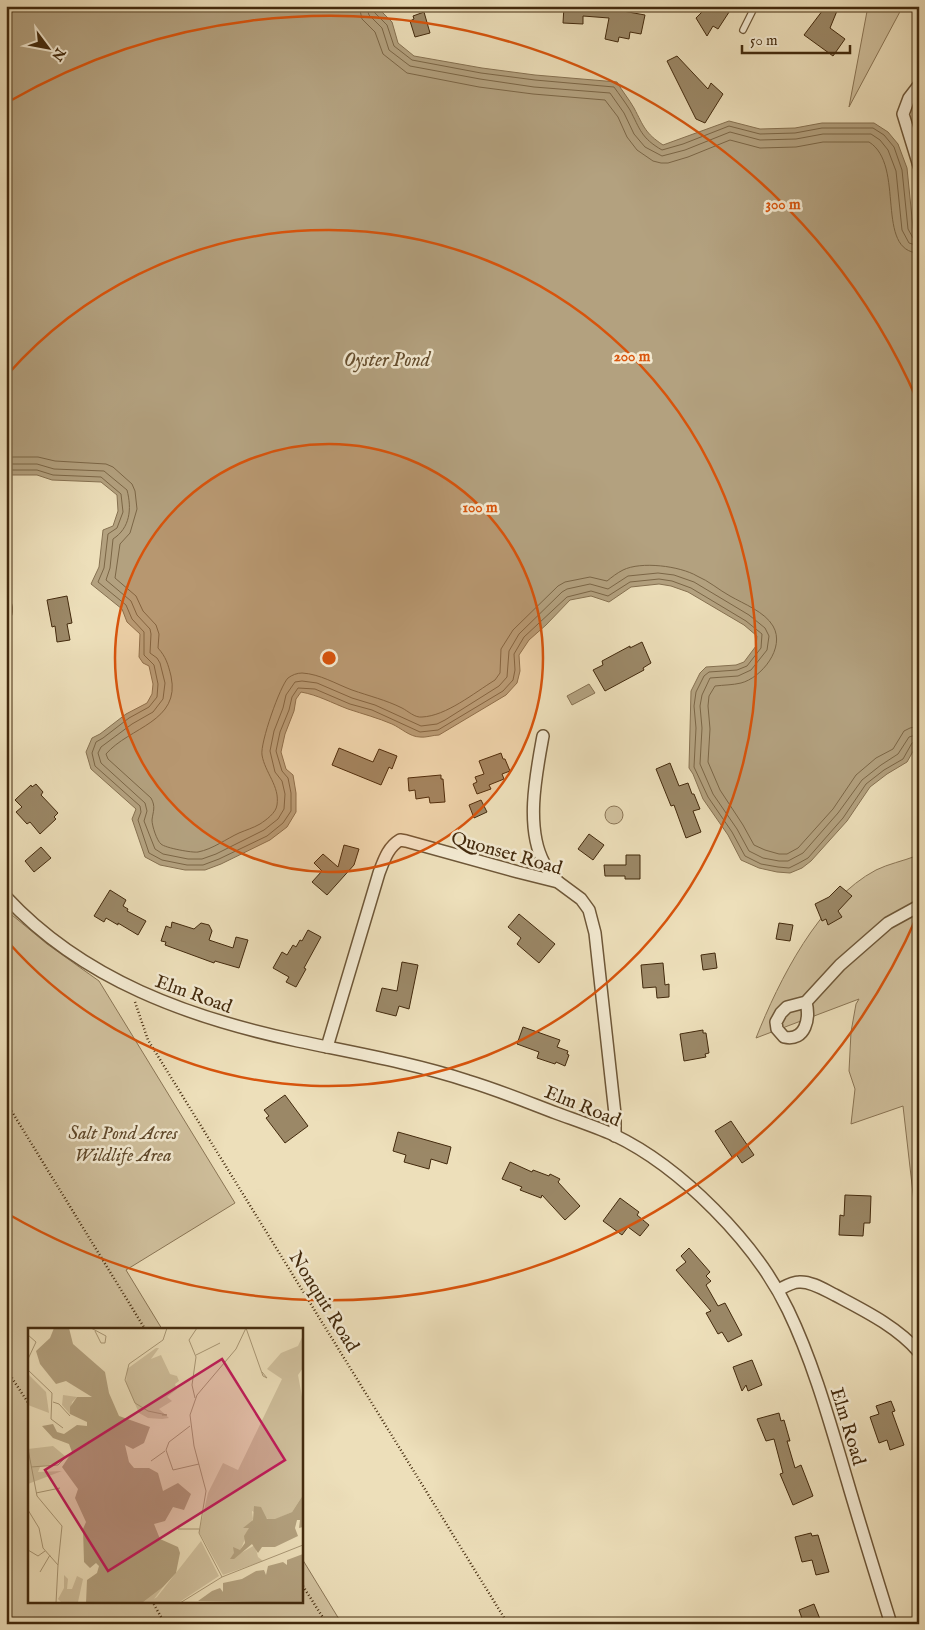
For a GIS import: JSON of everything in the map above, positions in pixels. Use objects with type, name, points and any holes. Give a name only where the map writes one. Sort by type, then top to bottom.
[{"type":"street","points":[[919,85],[909,98],[903,114],[919,166]]},
{"type":"street","points":[[6,607],[6,612]]},
{"type":"street","points":[[543,736],[533,795],[535,827],[538,846],[544,864],[558,882]]},
{"type":"street","name":"Quonset Road","points":[[327,1047],[379,872],[390,848],[395,842],[400,840],[406,841],[558,882],[581,899],[589,910],[595,933],[615,1114],[615,1136]]},
{"type":"street","name":"Elm Road","points":[[6,897],[48,936],[76,956],[130,987],[173,1006],[232,1026],[428,1069],[468,1081],[615,1136],[657,1161],[687,1183],[710,1204],[742,1241],[778,1290],[793,1321],[826,1406],[891,1624]]},
{"type":"street","points":[[806,1002],[840,965],[888,923],[919,906]]},
{"type":"street","points":[[778,1290],[798,1282],[806,1282],[820,1288],[877,1318],[902,1336],[919,1352]]},
{"type":"lane","points":[[743,30],[755,6]]},
{"type":"path","name":"Nonquit Road","points":[[130,987],[148,1040],[508,1624]]},
{"type":"path","points":[[6,1102],[144,1328]]},
{"type":"path","points":[[6,1370],[28,1403]]},
{"type":"path","points":[[302,1585],[327,1624]]},
{"type":"path","points":[[153,1602],[165,1624]]},
{"type":"green space","points":[[868,6],[903,6],[849,107]]},
{"type":"green space","points":[[614,806],[622,811],[623,815],[618,823],[614,824],[606,819],[605,815],[610,807]]},
{"type":"green space","points":[[919,856],[919,1211],[915,1211],[903,1106],[851,1124],[855,1089],[849,1071],[851,1032],[856,1004],[859,999],[756,1038],[765,1015],[789,967],[819,921],[836,901],[855,883],[876,870]]},
{"type":"green space","name":"Salt Pond Acres Wildlife Area","points":[[6,910],[47,944],[99,981],[235,1203],[126,1270],[161,1328],[28,1328],[28,1602],[302,1602],[302,1559],[342,1624],[6,1624]]},
{"type":"water","name":"Oyster Pond","points":[[6,6],[368,6],[379,9],[392,22],[398,43],[414,56],[535,75],[617,82],[646,129],[652,137],[663,145],[729,121],[760,129],[795,128],[822,123],[874,123],[888,132],[898,144],[907,168],[913,228],[919,238],[919,744],[907,762],[870,787],[847,821],[811,861],[802,868],[790,873],[777,872],[759,868],[741,860],[728,835],[703,799],[689,768],[691,691],[700,673],[706,667],[736,665],[744,662],[756,646],[757,636],[744,625],[688,592],[659,584],[631,587],[609,602],[591,596],[570,600],[529,640],[519,655],[520,671],[517,683],[506,695],[439,735],[416,737],[387,722],[301,692],[296,699],[281,752],[286,769],[293,775],[296,793],[296,812],[287,827],[270,840],[205,870],[185,870],[160,865],[145,857],[132,819],[136,809],[91,769],[86,752],[92,738],[126,714],[147,703],[152,694],[153,684],[149,666],[143,663],[139,657],[140,634],[127,622],[122,609],[91,584],[99,567],[103,530],[113,526],[118,511],[117,495],[101,482],[52,480],[37,475],[11,475],[6,477]]},
{"type":"water","points":[[589,684],[595,693],[572,705],[567,696]]},
{"type":"building","points":[[564,6],[595,6],[645,15],[641,34],[630,32],[629,39],[619,37],[618,42],[605,39],[609,18],[583,16],[583,24],[563,23]]},
{"type":"building","points":[[708,6],[733,6],[718,29],[713,26],[707,36],[696,18]]},
{"type":"building","points":[[826,6],[839,6],[830,28],[845,39],[833,56],[804,35]]},
{"type":"building","points":[[424,12],[430,33],[415,37],[410,21],[414,19],[413,16]]},
{"type":"building","points":[[677,56],[708,89],[711,83],[723,94],[705,123],[696,119],[667,61]]},
{"type":"building","points":[[67,596],[72,623],[67,624],[70,640],[57,642],[55,626],[52,627],[47,600]]},
{"type":"building","points":[[642,642],[651,663],[643,668],[644,670],[605,691],[593,670],[603,665],[602,661],[630,646],[630,648]]},
{"type":"building","points":[[339,748],[373,762],[379,749],[397,756],[392,769],[389,767],[381,785],[332,765]]},
{"type":"building","points":[[501,753],[510,771],[502,774],[504,779],[489,785],[491,789],[477,794],[473,784],[477,782],[475,777],[484,774],[479,761]]},
{"type":"building","points":[[670,763],[679,786],[688,783],[700,809],[693,811],[701,832],[686,838],[674,805],[671,806],[656,769]]},
{"type":"building","points":[[441,775],[445,802],[430,803],[429,797],[416,799],[415,790],[409,791],[408,778]]},
{"type":"building","points":[[36,784],[43,792],[41,795],[58,813],[54,817],[56,819],[40,834],[30,822],[27,824],[16,812],[22,807],[15,800],[31,785],[32,787]]},
{"type":"building","points":[[481,800],[487,812],[474,818],[469,805]]},
{"type":"building","points":[[589,834],[604,845],[593,860],[578,849]]},
{"type":"building","points":[[344,845],[359,849],[354,865],[327,895],[312,882],[322,871],[314,863],[323,854],[338,867]]},
{"type":"building","points":[[41,847],[51,858],[34,872],[25,861]]},
{"type":"building","points":[[626,855],[640,855],[640,879],[625,879],[625,876],[605,876],[604,865],[626,865]]},
{"type":"building","points":[[840,886],[852,896],[838,911],[842,917],[828,925],[826,919],[822,921],[815,904],[829,897]]},
{"type":"building","points":[[110,890],[126,900],[123,906],[128,909],[127,911],[146,921],[138,935],[118,923],[118,925],[106,918],[104,922],[94,916]]},
{"type":"building","points":[[519,914],[555,944],[539,963],[517,944],[521,938],[508,927]]},
{"type":"building","points":[[172,922],[194,929],[201,923],[209,925],[212,931],[209,940],[233,948],[236,937],[248,940],[239,968],[215,961],[214,963],[165,945],[166,942],[161,941],[166,926],[171,928]]},
{"type":"building","points":[[779,923],[793,925],[790,941],[776,939]]},
{"type":"building","points":[[308,930],[321,937],[296,987],[286,982],[289,977],[273,968],[282,952],[287,955],[293,945],[296,947],[300,940],[302,941]]},
{"type":"building","points":[[715,953],[717,968],[703,970],[701,955]]},
{"type":"building","points":[[402,962],[418,965],[409,1009],[399,1006],[396,1016],[376,1011],[382,988],[397,991]]},
{"type":"building","points":[[663,963],[665,985],[669,984],[669,997],[657,998],[656,987],[643,988],[641,965]]},
{"type":"building","points":[[523,1027],[560,1040],[557,1047],[568,1051],[567,1054],[569,1055],[565,1066],[537,1058],[539,1052],[517,1044]]},
{"type":"building","points":[[703,1030],[703,1033],[706,1033],[709,1053],[705,1054],[706,1057],[684,1061],[680,1034]]},
{"type":"building","points":[[285,1095],[308,1126],[285,1143],[266,1118],[269,1116],[264,1110]]},
{"type":"building","points":[[731,1121],[754,1155],[742,1163],[736,1154],[732,1157],[715,1131]]},
{"type":"building","points":[[398,1132],[451,1147],[447,1164],[431,1159],[429,1169],[404,1162],[406,1155],[393,1151]]},
{"type":"building","points":[[510,1162],[532,1172],[533,1170],[549,1176],[550,1174],[560,1179],[558,1182],[580,1206],[565,1220],[542,1195],[541,1198],[520,1190],[522,1187],[502,1179]]},
{"type":"building","points":[[845,1195],[871,1196],[870,1223],[864,1223],[863,1236],[839,1235],[840,1215],[844,1216]]},
{"type":"building","points":[[620,1198],[639,1212],[637,1215],[649,1225],[640,1236],[628,1227],[622,1235],[603,1221]]},
{"type":"building","points":[[689,1248],[710,1272],[706,1276],[711,1281],[706,1285],[718,1306],[725,1303],[742,1335],[728,1342],[722,1332],[718,1334],[706,1313],[711,1311],[676,1270],[686,1262],[681,1256]]},
{"type":"building","points":[[752,1360],[762,1385],[748,1391],[746,1385],[742,1391],[733,1367]]},
{"type":"building","points":[[891,1401],[895,1411],[892,1412],[904,1445],[890,1450],[887,1440],[879,1443],[870,1417],[879,1414],[876,1406]]},
{"type":"building","points":[[779,1413],[781,1421],[784,1420],[790,1441],[787,1441],[795,1468],[801,1465],[813,1496],[793,1505],[780,1474],[783,1473],[774,1439],[766,1441],[757,1419]]},
{"type":"building","points":[[811,1533],[812,1536],[818,1535],[829,1572],[816,1575],[812,1560],[802,1562],[795,1537]]},
{"type":"building","points":[[814,1604],[822,1624],[804,1624],[799,1610]]}]
